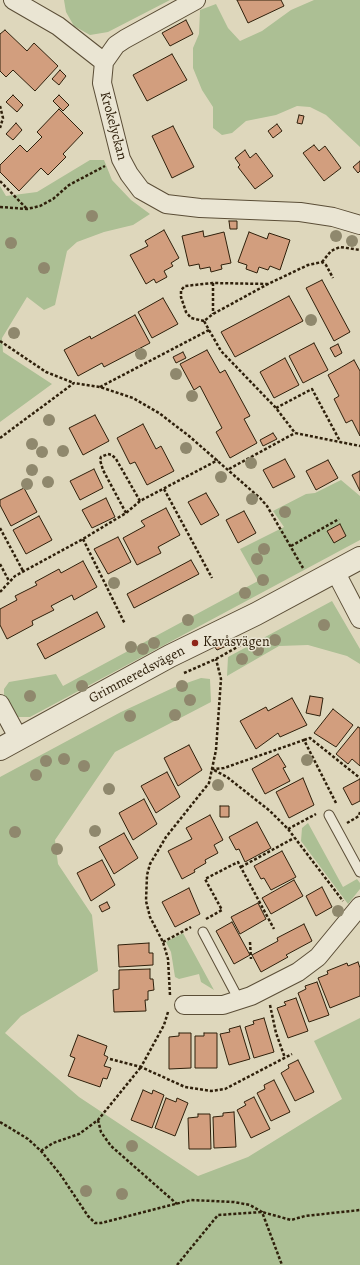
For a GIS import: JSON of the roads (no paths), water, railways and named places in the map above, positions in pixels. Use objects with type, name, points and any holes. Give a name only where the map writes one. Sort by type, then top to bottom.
[{"type":"street","points":[[13,0],[58,26],[104,62],[116,45],[196,0]]},
{"type":"street","name":"Krokelyckan","points":[[104,62],[102,83],[121,159],[134,183],[141,190],[166,204],[200,208],[300,212],[333,217],[360,225]]},
{"type":"street","name":"Grimmeredsvägen","points":[[9,744],[176,653],[313,584],[360,558]]},
{"type":"street","points":[[335,571],[360,619]]},
{"type":"street","points":[[0,704],[9,744]]},
{"type":"street","points":[[174,1004],[223,1005],[265,989],[298,972],[318,957],[356,911]]},
{"type":"lane","points":[[329,815],[360,872]]},
{"type":"lane","points":[[203,932],[239,1000]]},
{"type":"place","name":"Kavåsvägen","points":[[195,643]]}]
